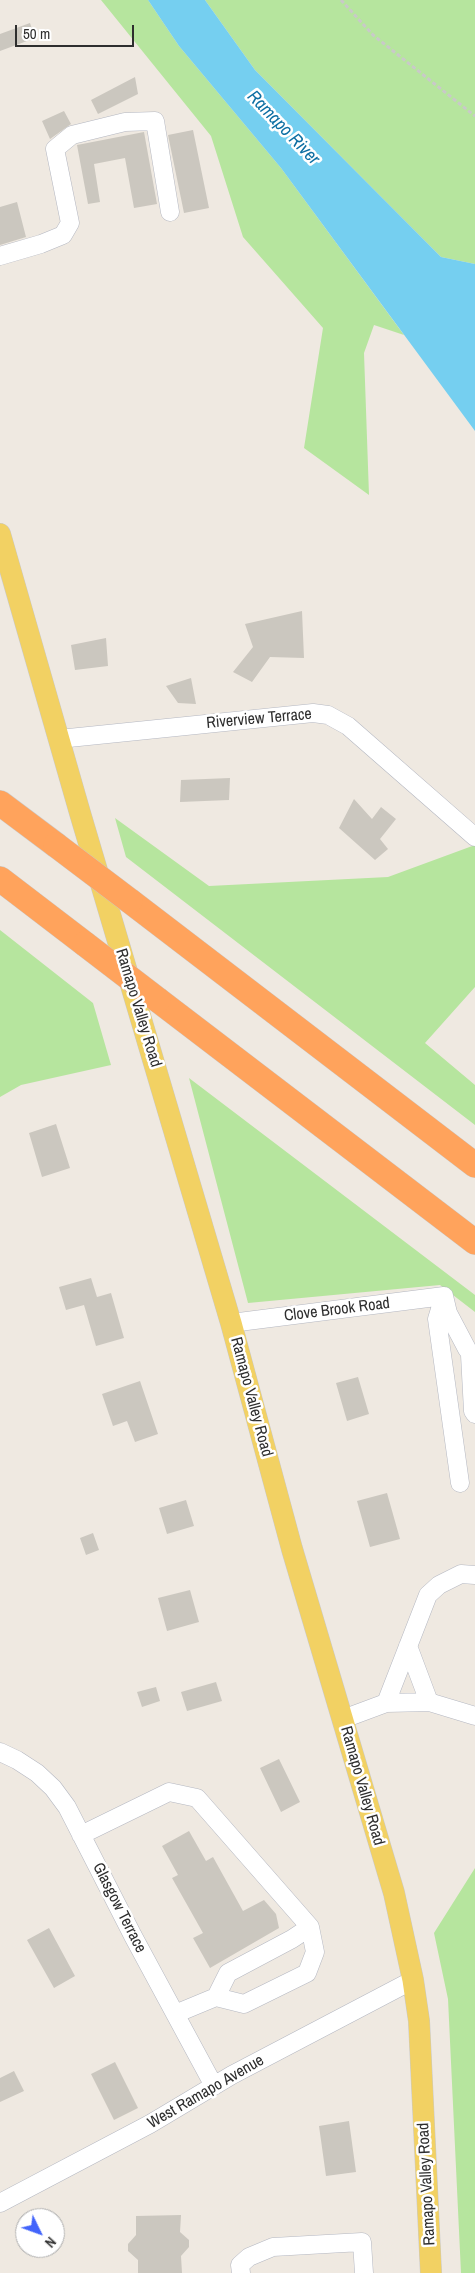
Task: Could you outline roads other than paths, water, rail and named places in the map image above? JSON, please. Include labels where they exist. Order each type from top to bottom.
[{"type":"highway","points":[[0,803],[475,1165]]},
{"type":"highway","points":[[0,879],[475,1242]]},
{"type":"main road","name":"Ramapo Valley Road","points":[[0,534],[231,1323],[292,1549],[394,1893],[413,1980],[419,2021],[431,2273]]},
{"type":"street","points":[[0,256],[41,244],[63,235],[70,223],[55,149],[72,135],[125,122],[155,121],[170,212]]},
{"type":"street","name":"Riverview Terrace","points":[[59,739],[313,713],[328,715],[348,726],[475,837]]},
{"type":"street","points":[[444,1296],[448,1313],[473,1357],[473,1411],[475,1414]]},
{"type":"street","points":[[444,1296],[437,1319],[460,1483]]},
{"type":"street","name":"Clove Brook Road","points":[[231,1323],[444,1296]]},
{"type":"street","points":[[386,1703],[428,1595],[439,1585],[461,1574],[475,1575]]},
{"type":"street","points":[[408,1646],[429,1702]]},
{"type":"street","points":[[342,1719],[386,1703],[429,1702],[475,1716]]},
{"type":"street","name":"Glasgow Terrace","points":[[0,1752],[37,1773],[53,1788],[67,1808],[214,2086]]},
{"type":"street","points":[[81,1835],[168,1792],[197,1798],[310,1927],[315,1952],[307,1974],[244,2004],[216,1997],[175,2014]]},
{"type":"street","points":[[216,1997],[228,1973],[310,1927]]},
{"type":"street","name":"West Ramapo Avenue","points":[[0,2204],[150,2124],[214,2086],[413,1980]]},
{"type":"street","points":[[241,2273],[240,2265],[249,2257],[273,2247],[362,2242],[364,2273]]},
{"type":"water","name":"Ramapo River","points":[[148,0],[205,0],[255,70],[441,257],[475,264],[475,431],[281,168],[179,46]]}]
